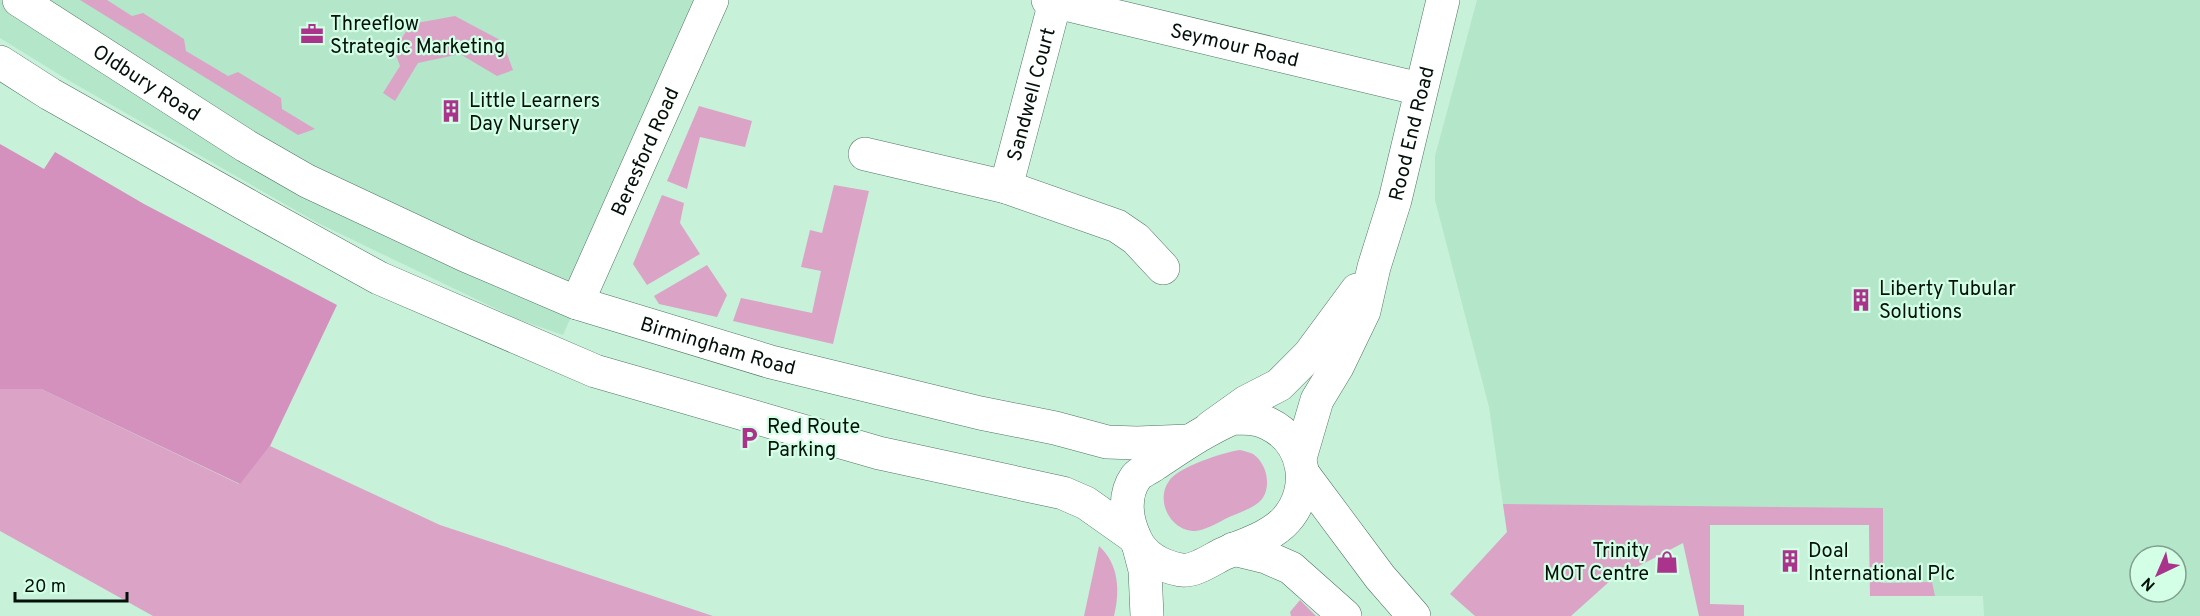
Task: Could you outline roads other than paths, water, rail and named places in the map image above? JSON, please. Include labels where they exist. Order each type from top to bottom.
[{"type":"main road","name":"Oldbury Road","points":[[19,0],[275,163]]},
{"type":"main road","name":"Beresford Road","points":[[577,303],[712,0]]},
{"type":"main road","name":"Rood End Road","points":[[1302,466],[1317,400],[1337,367],[1364,311],[1374,267],[1395,200],[1443,0]]},
{"type":"main road","name":"Seymour Road","points":[[1051,1],[1420,89]]},
{"type":"main road","name":"Sandwell Court","points":[[1006,187],[1051,1]]},
{"type":"main road","points":[[0,62],[50,94],[379,278],[595,371],[879,453],[1063,493],[1094,508],[1137,542],[1147,556],[1165,567],[1187,571],[1264,535],[1285,521],[1298,505],[1302,466]]},
{"type":"main road","name":"Sandwell Court","points":[[865,154],[1006,187],[1117,226],[1136,239],[1163,268]]},
{"type":"main road","name":"Birmingham Road","points":[[275,163],[307,181],[465,255],[577,303],[771,362],[1107,442],[1137,443],[1199,435]]},
{"type":"main road","name":"Rood End Road","points":[[1199,435],[1246,402],[1279,385],[1309,355],[1374,267]]},
{"type":"main road","name":"Birmingham Road","points":[[1148,614],[1145,570],[1137,542],[1127,521],[1127,500],[1137,477],[1199,435],[1233,418],[1254,418],[1269,423],[1286,435],[1302,466],[1380,577],[1414,616]]},
{"type":"main road","points":[[1233,549],[1266,557],[1291,568],[1345,616]]},
{"type":"main road","points":[[1148,614],[1193,568]]},
{"type":"place","name":"Threeflow Strategic Marketing","points":[[312,34]]},
{"type":"place","name":"Little Learners Day Nursery","points":[[451,111]]},
{"type":"place","name":"Liberty Tubular Solutions","points":[[1861,300]]},
{"type":"place","name":"Red Route Parking","points":[[749,438]]},
{"type":"place","name":"Doal International Plc","points":[[1790,561]]},
{"type":"place","name":"Trinity MOT Centre","points":[[1667,562]]}]
